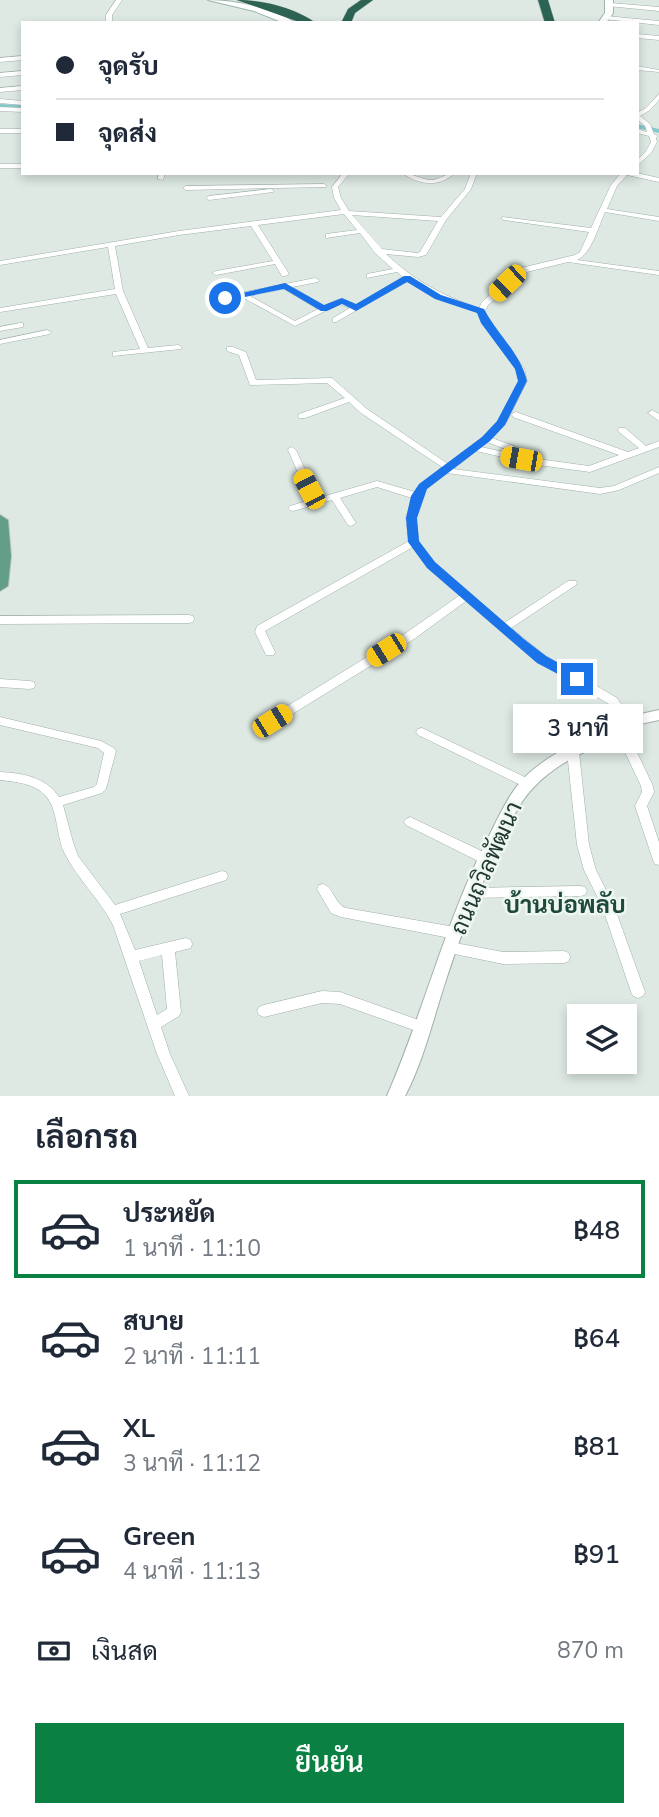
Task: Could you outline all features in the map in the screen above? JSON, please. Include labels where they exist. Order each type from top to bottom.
[{"type":"highway","points":[[242,0],[277,9],[306,21]]},
{"type":"highway","points":[[347,21],[351,11],[368,0]]},
{"type":"highway","points":[[534,0],[539,21]]},
{"type":"highway","points":[[543,0],[549,21]]},
{"type":"main road","points":[[212,0],[256,9],[287,21]]},
{"type":"main road","points":[[604,20],[609,2]]},
{"type":"main road","points":[[0,520],[3,556],[0,586]]},
{"type":"street","points":[[109,21],[109,15],[119,0]]},
{"type":"street","points":[[609,2],[659,9]]},
{"type":"street","points":[[604,20],[622,21]]},
{"type":"street","points":[[639,22],[659,23]]},
{"type":"street","points":[[639,36],[659,38]]},
{"type":"street","points":[[0,61],[21,59]]},
{"type":"street","points":[[639,68],[658,69],[659,81]]},
{"type":"street","points":[[0,75],[21,73]]},
{"type":"street","points":[[0,90],[21,88]]},
{"type":"street","points":[[639,115],[659,96]]},
{"type":"street","points":[[0,102],[21,103]]},
{"type":"street","points":[[0,109],[21,110]]},
{"type":"street","points":[[639,118],[652,131]]},
{"type":"street","points":[[639,162],[649,152],[652,131],[659,125]]},
{"type":"street","points":[[0,131],[21,131]]},
{"type":"street","points":[[0,166],[21,166]]},
{"type":"street","points":[[209,198],[336,185],[345,175]]},
{"type":"street","points":[[410,175],[427,182],[442,181],[450,175]]},
{"type":"street","points":[[378,251],[421,254],[443,219],[468,189],[473,175]]},
{"type":"street","points":[[481,311],[507,283],[524,270],[583,253],[614,185],[625,175]]},
{"type":"street","points":[[636,175],[659,180]]},
{"type":"street","points":[[336,185],[338,200],[347,213],[397,270],[438,297],[481,311],[486,323],[520,368],[523,381],[502,423],[486,439],[444,468],[417,496],[411,518],[414,542],[431,565],[542,659],[613,701],[647,786],[648,792],[641,806],[659,860]]},
{"type":"street","points":[[186,188],[324,186]]},
{"type":"street","points":[[603,210],[659,219]]},
{"type":"street","points":[[0,262],[253,223],[347,213],[443,219]]},
{"type":"street","points":[[504,218],[593,230]]},
{"type":"street","points":[[253,223],[285,274]]},
{"type":"street","points":[[329,236],[361,231]]},
{"type":"street","points":[[111,245],[119,291],[145,350]]},
{"type":"street","points":[[564,260],[659,273]]},
{"type":"street","points":[[216,273],[277,262]]},
{"type":"street","points":[[370,276],[397,270]]},
{"type":"street","points":[[335,320],[407,278]]},
{"type":"street","points":[[225,298],[314,280]]},
{"type":"street","points":[[285,286],[324,309]]},
{"type":"street","points":[[0,310],[119,291]]},
{"type":"street","points":[[243,295],[290,324],[300,323],[342,300],[356,308]]},
{"type":"street","points":[[0,329],[20,325]]},
{"type":"street","points":[[0,342],[47,332]]},
{"type":"street","points":[[116,354],[178,347]]},
{"type":"street","points":[[230,349],[243,354],[253,383],[326,378],[364,411],[444,468],[600,491],[616,488],[659,470]]},
{"type":"street","points":[[302,416],[351,399]]},
{"type":"street","points":[[516,415],[627,456]]},
{"type":"street","points":[[622,430],[645,449]]},
{"type":"street","points":[[486,439],[549,462]]},
{"type":"street","points":[[473,448],[516,458],[590,469],[659,444]]},
{"type":"street","points":[[292,450],[315,502]]},
{"type":"street","points":[[293,508],[377,484],[417,496]]},
{"type":"street","points":[[334,496],[351,523]]},
{"type":"street","points":[[270,652],[261,629],[414,542]]},
{"type":"street","points":[[504,628],[572,583]]},
{"type":"street","points":[[272,721],[410,636],[466,596]]},
{"type":"street","points":[[0,620],[189,619]]},
{"type":"street","points":[[0,683],[30,685]]},
{"type":"street","name":"ถนนถวิลพัฒนา","points":[[396,1096],[408,1075],[422,1027],[471,893],[508,813],[527,783],[545,766],[623,726],[659,715]]},
{"type":"street","points":[[0,721],[102,745],[110,751],[102,786],[98,790],[55,803]]},
{"type":"street","points":[[422,732],[527,783]]},
{"type":"street","points":[[573,752],[583,845],[590,870],[608,906],[638,992]]},
{"type":"street","points":[[0,775],[33,782],[49,793],[55,803],[69,849],[112,911],[170,1072],[182,1096]]},
{"type":"street","points":[[410,822],[486,859]]},
{"type":"street","points":[[112,911],[222,876]]},
{"type":"street","points":[[323,889],[335,909],[345,913],[453,940],[503,958],[564,957]]},
{"type":"street","points":[[471,893],[581,891]]},
{"type":"street","points":[[130,957],[186,944]]},
{"type":"street","points":[[153,1025],[174,1012],[169,948]]},
{"type":"street","points":[[264,1011],[322,997],[340,998],[422,1027]]},
{"type":"waterway","points":[[0,106],[21,107]]},
{"type":"waterway","points":[[639,126],[659,131]]},
{"type":"district","name":"บ้านบ่อพลับ","points":[[565,905]]},
{"type":"route","points":[[225,298],[285,286],[324,309],[342,300],[356,308],[407,278],[438,297],[481,311],[486,323],[520,368],[523,381],[502,423],[486,439],[423,487],[417,496],[411,518],[414,542],[431,565],[520,642],[542,659],[577,679]]}]
